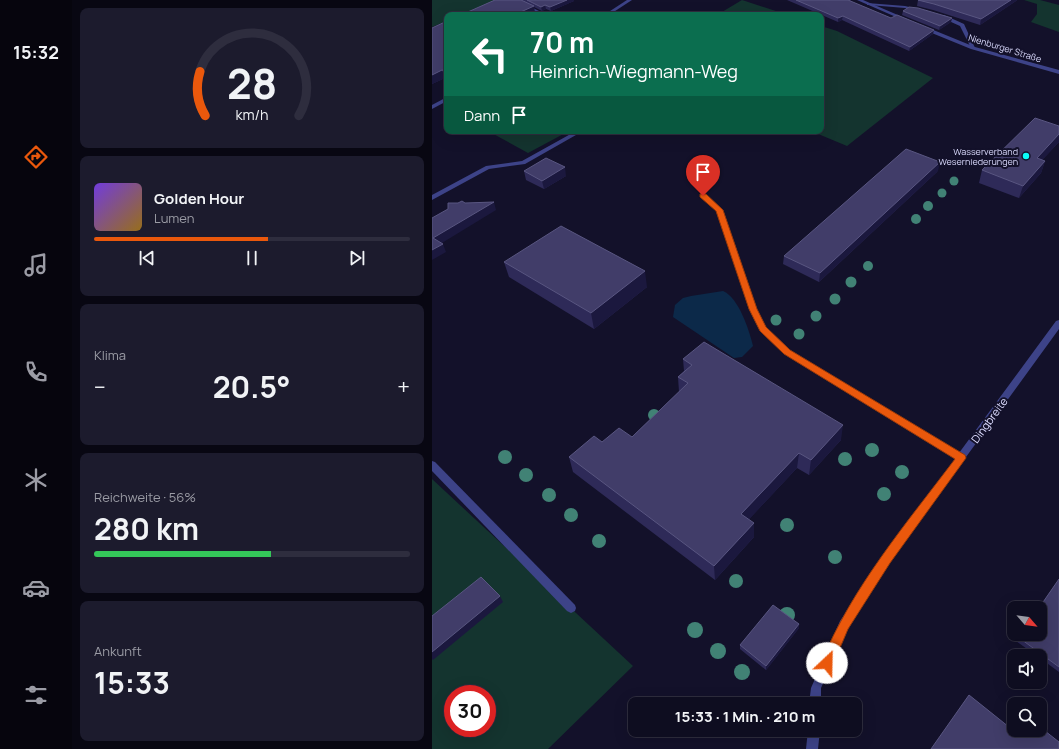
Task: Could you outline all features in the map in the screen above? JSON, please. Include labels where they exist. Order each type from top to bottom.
[{"type":"street","points":[[513,0],[539,12]]},
{"type":"street","points":[[611,12],[630,0]]},
{"type":"street","points":[[859,0],[909,21]]},
{"type":"street","points":[[869,4],[905,6],[926,12]]},
{"type":"street","points":[[939,15],[962,25],[973,48]]},
{"type":"street","name":"Nienburger Straße","points":[[916,24],[973,48],[1059,72]]},
{"type":"street","points":[[432,107],[444,101]]},
{"type":"street","points":[[432,198],[488,167],[523,163],[575,134]]},
{"type":"street","points":[[703,196],[720,210],[753,309],[763,329],[787,352],[961,458]]},
{"type":"street","name":"Dingbreite","points":[[815,697],[816,688],[844,625],[886,560],[1059,323]]},
{"type":"street","points":[[432,465],[571,608]]},
{"type":"street","points":[[812,749],[813,737]]},
{"type":"green space","points":[[432,0],[497,0],[467,12],[444,12],[444,22],[432,27]]},
{"type":"green space","points":[[742,0],[779,12],[722,12]]},
{"type":"green space","points":[[1024,0],[1040,0],[1059,5],[1059,32],[1031,22],[1037,14],[1037,4]]},
{"type":"green space","points":[[824,27],[837,31],[933,78],[847,146],[818,134],[824,134]]},
{"type":"green space","points":[[493,134],[563,134],[528,153]]},
{"type":"green space","points":[[432,479],[633,666],[548,749],[432,749]]},
{"type":"water","points":[[723,291],[734,300],[746,323],[751,339],[753,346],[742,357],[734,358],[673,317],[675,305],[683,298]]},
{"type":"building","points":[[495,0],[521,0],[534,6],[521,12],[468,12]]},
{"type":"building","points":[[527,0],[567,0],[550,7],[545,5],[541,7]]},
{"type":"building","points":[[796,0],[848,0],[891,18],[897,15],[934,30],[910,47],[843,16],[838,18]]},
{"type":"building","points":[[918,0],[1011,0],[981,19]]},
{"type":"building","points":[[909,7],[918,8],[952,18],[940,26],[903,11]]},
{"type":"building","points":[[444,22],[444,71],[442,70],[432,75],[432,28]]},
{"type":"building","name":"Wasserverband Weserniederungen","points":[[1035,118],[1059,126],[1059,134],[1037,158],[1045,161],[1023,186],[982,170]]},
{"type":"building","points":[[906,149],[940,162],[820,273],[784,256]]},
{"type":"building","points":[[546,158],[565,167],[542,181],[524,171]]},
{"type":"building","points":[[462,201],[465,203],[494,202],[433,238],[443,244],[432,250],[432,218],[448,209],[448,203],[458,203]]},
{"type":"building","points":[[561,226],[645,271],[591,313],[504,262]]},
{"type":"building","points":[[704,342],[843,425],[811,460],[799,453],[741,514],[754,523],[714,566],[569,457],[594,436],[602,442],[619,428],[632,437],[688,383],[678,377],[692,365],[683,359]]},
{"type":"building","points":[[481,577],[500,596],[432,652],[432,616]]},
{"type":"building","points":[[1059,579],[1059,667],[1047,658],[1047,649],[1034,649],[1023,641],[1047,641],[1047,601],[1044,601]]},
{"type":"building","points":[[773,605],[799,624],[766,666],[740,645]]},
{"type":"building","points":[[969,695],[1007,725],[1007,737],[1047,737],[1047,733],[1059,742],[1059,749],[931,749]]},
{"type":"place","name":"Wasserverband Weserniederungen","points":[[1026,156]]},
{"type":"route","points":[[703,196],[720,210],[753,309],[763,329],[787,352],[961,458],[886,560],[844,625],[827,663]]}]
